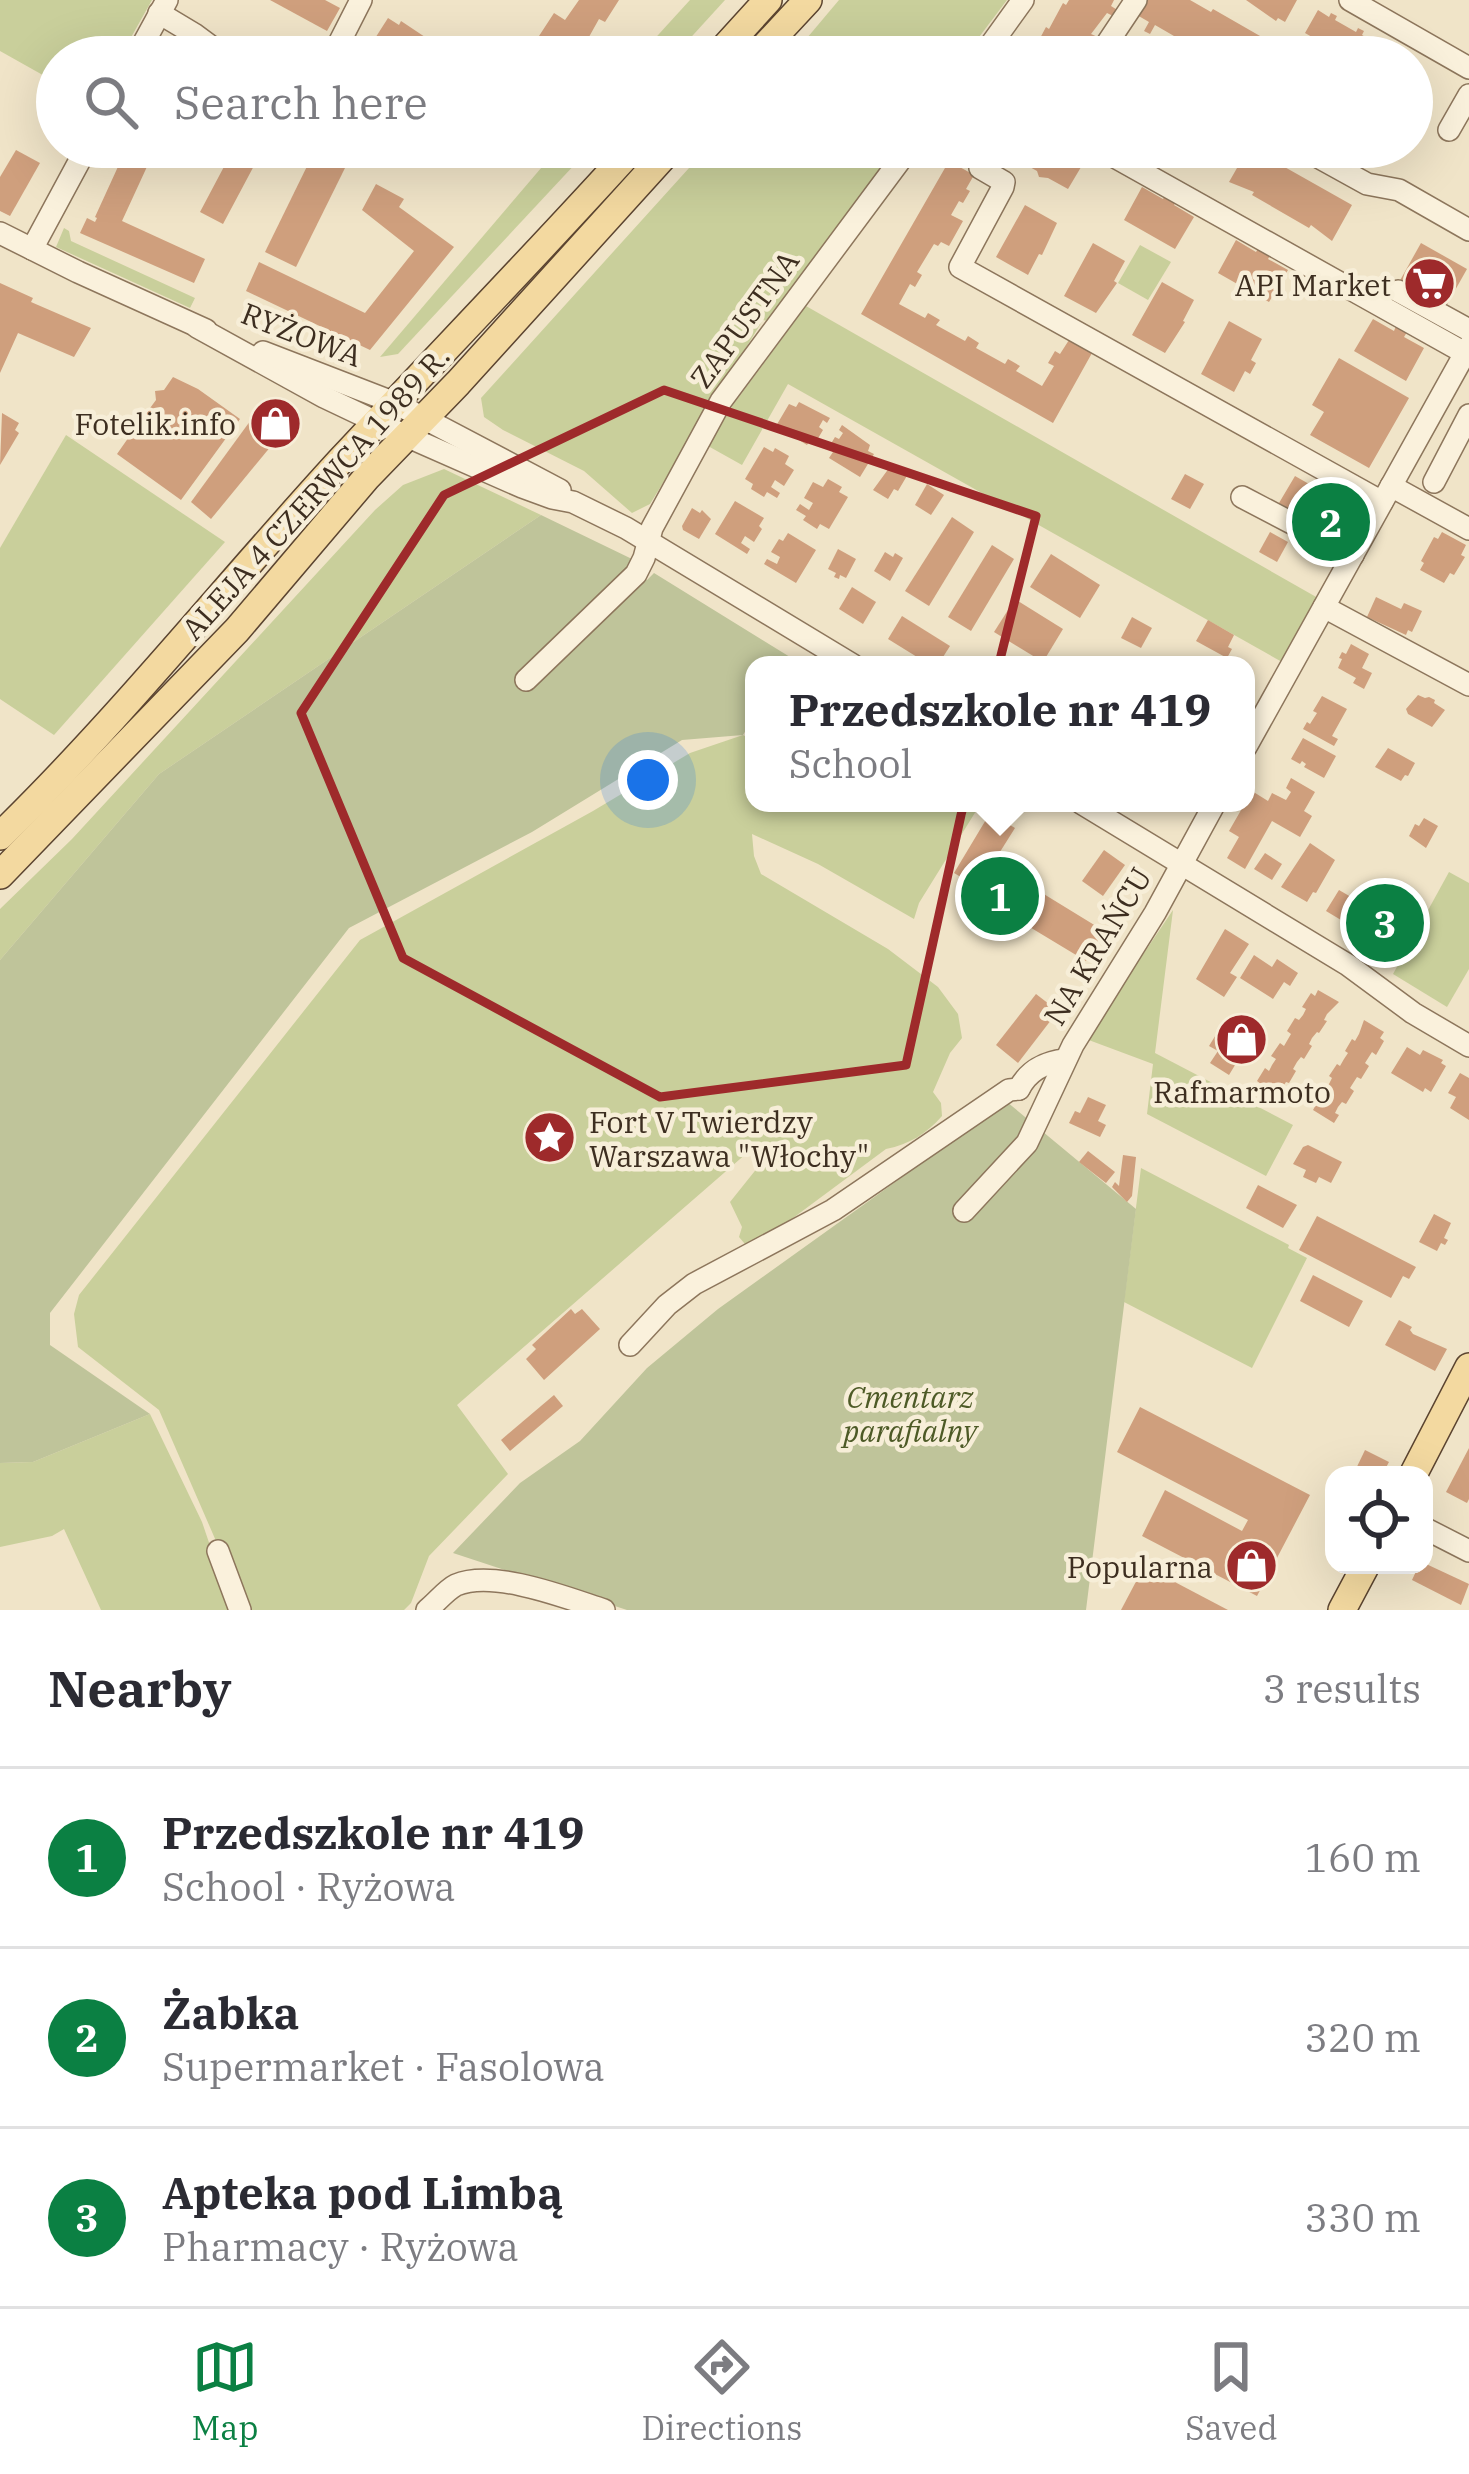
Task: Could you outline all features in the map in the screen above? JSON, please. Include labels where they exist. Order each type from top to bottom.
[{"type":"main road","points":[[735,36],[768,0]]},
{"type":"main road","points":[[775,36],[808,0]]},
{"type":"main road","name":"ALEJA 4 CZERWCA 1989 R.","points":[[0,836],[615,168]]},
{"type":"main road","name":"ALEJA 4 CZERWCA 1989 R.","points":[[0,874],[237,630],[367,477],[653,168]]},
{"type":"main road","points":[[1418,1466],[1469,1367]]},
{"type":"main road","points":[[1342,1610],[1361,1574]]},
{"type":"street","points":[[342,36],[361,0]]},
{"type":"street","points":[[997,36],[1023,0]]},
{"type":"street","points":[[1112,36],[1136,0]]},
{"type":"street","points":[[1350,0],[1419,36]]},
{"type":"street","points":[[147,36],[163,7],[197,36]]},
{"type":"street","points":[[1433,43],[1467,61]]},
{"type":"street","points":[[1449,130],[1469,95]]},
{"type":"street","points":[[32,250],[76,168]]},
{"type":"street","name":"ZAPUSTNA","points":[[526,680],[636,574],[647,540],[721,400],[894,168]]},
{"type":"street","points":[[980,168],[1004,182],[1003,188],[960,267],[1387,494],[1469,529]]},
{"type":"street","points":[[1135,168],[1467,349],[1255,731]]},
{"type":"street","points":[[1338,168],[1367,184],[1399,190],[1469,230]]},
{"type":"street","name":"RYŻOWA","points":[[0,233],[415,427],[557,488],[573,502],[647,540],[838,656]]},
{"type":"street","points":[[1398,290],[1469,330]]},
{"type":"street","points":[[1434,482],[1467,424],[1442,394]]},
{"type":"street","points":[[1242,496],[1353,555]]},
{"type":"street","points":[[1324,607],[1469,685]]},
{"type":"street","points":[[1096,812],[1348,965],[1413,1013],[1469,1046]]},
{"type":"street","name":"NA KRAŃCU","points":[[964,1211],[1028,1143],[1065,1060],[1210,812]]},
{"type":"street","name":"NA KRAŃCU","points":[[630,1345],[694,1284],[833,1210],[1009,1090],[1019,1090],[1038,1068],[1065,1060]]},
{"type":"street","points":[[1019,1090],[1030,1105],[1046,1103]]},
{"type":"street","points":[[1433,1533],[1469,1551]]},
{"type":"street","points":[[218,1551],[240,1610]]},
{"type":"street","points":[[427,1610],[455,1586],[496,1582],[523,1584],[604,1610]]},
{"type":"highlighted area","points":[[664,390],[1036,516],[961,815],[906,1065],[660,1097],[403,958],[301,713],[444,495]]},
{"type":"green space","points":[[0,0],[152,0],[132,36],[36,36],[36,71],[0,51]]},
{"type":"green space","points":[[690,0],[725,0],[692,36],[657,36]]},
{"type":"green space","points":[[839,0],[1007,0],[980,36],[809,36]]},
{"type":"green space","points":[[541,168],[571,168],[398,354],[380,357]]},
{"type":"green space","points":[[689,168],[881,168],[767,321],[763,320],[650,504],[632,513],[584,471],[484,417],[481,398]]},
{"type":"green space","points":[[64,228],[71,241],[195,298],[190,308],[56,247]]},
{"type":"green space","points":[[1140,245],[1171,262],[1148,300],[1118,283]]},
{"type":"green space","points":[[806,306],[1318,598],[1282,662],[788,384],[742,465],[708,446]]},
{"type":"green space","points":[[66,435],[225,542],[54,735],[0,699],[0,548]]},
{"type":"green space","points":[[444,469],[541,515],[159,774],[0,960],[0,909],[72,839],[375,510],[403,485]]},
{"type":"green space","points":[[541,515],[632,559],[627,568],[647,580],[654,573],[788,656],[745,656],[743,735],[682,740],[532,832],[349,928],[50,1313],[50,1345],[150,1414],[33,1462],[0,1463],[0,960],[159,774]]},
{"type":"green space","points":[[745,736],[745,812],[975,812],[919,903],[914,919],[818,864],[752,834],[761,874],[888,949],[938,987],[958,1014],[962,1038],[933,1092],[941,1103],[942,1116],[917,1137],[886,1149],[750,1250],[739,1237],[742,1227],[730,1202],[758,1167],[755,1146],[457,1405],[508,1474],[429,1556],[404,1610],[246,1610],[159,1410],[78,1347],[74,1314],[79,1295],[360,940],[690,753]]},
{"type":"green space","points":[[1449,872],[1469,883],[1469,969],[1447,1007],[1393,974]]},
{"type":"green space","points":[[1173,910],[1155,1053],[1293,1125],[1266,1176],[1147,1114],[1153,1064],[1086,1039]]},
{"type":"green space","name":"Cmentarz parafialny","points":[[1007,1102],[1136,1209],[1086,1610],[627,1610],[453,1553],[520,1483],[580,1441],[647,1368],[718,1309]]},
{"type":"green space","points":[[1141,1168],[1307,1258],[1252,1368],[1124,1302]]},
{"type":"green space","points":[[150,1414],[202,1522],[232,1610],[101,1610],[64,1529],[0,1547],[0,1463],[33,1462]]},
{"type":"building","points":[[270,0],[325,0],[340,8],[327,31]]},
{"type":"building","points":[[579,0],[619,0],[590,36],[539,36],[554,13],[565,20]]},
{"type":"building","points":[[1069,0],[1114,0],[1111,6],[1119,11],[1115,17],[1107,13],[1091,34],[1096,36],[1041,36]]},
{"type":"building","points":[[1146,0],[1190,0],[1260,36],[1174,36],[1155,25],[1150,34],[1144,31],[1149,22],[1137,15]]},
{"type":"building","points":[[1246,0],[1297,0],[1285,22]]},
{"type":"building","points":[[1318,10],[1337,16],[1335,20],[1356,32],[1358,28],[1364,31],[1364,36],[1305,33]]},
{"type":"building","points":[[388,18],[424,36],[376,36]]},
{"type":"building","points":[[16,150],[36,161],[37,168],[10,216],[0,211],[0,177]]},
{"type":"building","points":[[117,168],[146,168],[122,221],[205,259],[194,283],[80,233],[87,218],[95,222]]},
{"type":"building","points":[[223,168],[253,168],[223,224],[200,212]]},
{"type":"building","points":[[306,168],[345,168],[296,267],[265,252]]},
{"type":"building","points":[[945,168],[962,168],[974,175],[966,189],[970,191],[951,215],[963,221],[949,246],[934,244],[917,272],[922,275],[915,287],[910,284],[899,304],[925,318],[928,313],[940,320],[936,325],[965,341],[968,336],[979,343],[976,348],[1005,364],[1008,359],[1020,366],[1016,371],[1042,386],[1054,366],[1048,363],[1055,351],[1060,354],[1069,340],[1092,353],[1053,423],[861,314]]},
{"type":"building","points":[[1032,168],[1080,168],[1068,189],[1039,177]]},
{"type":"building","points":[[1237,168],[1286,168],[1352,205],[1332,241],[1252,195],[1254,192],[1229,182]]},
{"type":"building","points":[[376,184],[404,199],[399,207],[454,247],[370,350],[246,291],[259,262],[365,313],[414,251],[362,210]]},
{"type":"building","points":[[1142,187],[1177,201],[1174,205],[1194,217],[1175,249],[1124,220]]},
{"type":"building","points":[[1025,205],[1057,223],[1028,275],[996,257]]},
{"type":"building","points":[[1236,240],[1256,252],[1259,247],[1271,254],[1268,259],[1288,270],[1269,302],[1218,273]]},
{"type":"building","points":[[1093,243],[1125,261],[1117,283],[1096,313],[1064,296]]},
{"type":"building","points":[[1421,243],[1467,269],[1444,310],[1398,284]]},
{"type":"building","points":[[1162,282],[1194,300],[1165,353],[1132,335]]},
{"type":"building","points":[[0,283],[91,328],[74,357],[18,333],[0,373]]},
{"type":"building","points":[[1373,319],[1394,331],[1396,326],[1407,332],[1404,337],[1424,348],[1406,381],[1354,351]]},
{"type":"building","points":[[1229,321],[1262,339],[1251,360],[1256,363],[1250,374],[1245,371],[1234,392],[1201,374]]},
{"type":"building","points":[[1339,358],[1409,398],[1369,468],[1310,435],[1324,412],[1312,405]]},
{"type":"building","points":[[173,377],[240,419],[181,500],[117,454],[131,434],[130,425],[139,423],[156,400],[155,391],[164,390]]},
{"type":"building","points":[[264,402],[295,417],[211,519],[191,502]]},
{"type":"building","points":[[799,402],[830,418],[827,423],[823,420],[817,440],[811,438],[807,445],[776,426],[789,404],[796,407]]},
{"type":"building","points":[[2,413],[19,423],[15,430],[19,433],[0,465]]},
{"type":"building","points":[[842,425],[870,445],[868,451],[874,454],[860,477],[829,458],[833,452],[829,447],[843,433]]},
{"type":"building","points":[[764,447],[789,456],[785,464],[794,470],[784,486],[775,480],[771,487],[780,493],[777,498],[767,492],[764,497],[745,479]]},
{"type":"building","points":[[892,464],[908,474],[888,499],[873,490]]},
{"type":"building","points":[[1185,474],[1204,484],[1190,509],[1171,499]]},
{"type":"building","points":[[1295,476],[1344,504],[1332,533],[1279,503]]},
{"type":"building","points":[[828,479],[848,497],[829,529],[820,524],[817,529],[796,510],[800,504],[809,510],[813,503],[804,498],[813,482],[823,487]]},
{"type":"building","points":[[927,484],[944,495],[931,515],[915,505]]},
{"type":"building","points":[[735,501],[764,518],[754,542],[745,536],[741,543],[750,549],[747,554],[715,534]]},
{"type":"building","points":[[692,508],[711,519],[699,539],[682,526]]},
{"type":"building","points":[[952,517],[974,532],[929,606],[905,591]]},
{"type":"building","points":[[1270,532],[1288,542],[1277,562],[1259,552]]},
{"type":"building","points":[[1442,532],[1466,545],[1461,555],[1465,557],[1444,583],[1420,570],[1434,537],[1438,539]]},
{"type":"building","points":[[788,533],[816,550],[796,583],[764,564],[767,559],[777,564],[780,557],[771,552]]},
{"type":"building","points":[[992,545],[1014,559],[971,631],[948,617]]},
{"type":"building","points":[[838,549],[856,559],[846,578],[834,577],[836,573],[828,569]]},
{"type":"building","points":[[885,552],[903,558],[890,581],[874,571]]},
{"type":"building","points":[[1051,554],[1100,585],[1080,618],[1030,587]]},
{"type":"building","points":[[852,587],[876,602],[863,624],[839,609]]},
{"type":"building","points":[[1376,597],[1401,609],[1404,603],[1422,611],[1412,632],[1406,635],[1367,617]]},
{"type":"building","points":[[1015,599],[1063,629],[1047,656],[1033,656],[994,632]]},
{"type":"building","points":[[902,616],[950,646],[944,656],[915,656],[888,639]]},
{"type":"building","points":[[1132,617],[1152,628],[1141,648],[1121,638]]},
{"type":"building","points":[[1208,620],[1234,635],[1228,656],[1196,641]]},
{"type":"building","points":[[1351,644],[1369,654],[1362,668],[1372,673],[1364,689],[1338,668],[1342,652],[1346,654]]},
{"type":"building","points":[[1418,695],[1435,700],[1445,710],[1432,727],[1408,714],[1406,709]]},
{"type":"building","points":[[1322,696],[1347,709],[1332,736],[1338,739],[1334,746],[1303,729],[1317,713],[1313,711]]},
{"type":"building","points":[[1303,738],[1336,756],[1324,778],[1302,761],[1291,759]]},
{"type":"building","points":[[1388,748],[1415,763],[1401,781],[1375,767]]},
{"type":"building","points":[[1291,778],[1315,792],[1304,811],[1312,816],[1300,837],[1272,821],[1245,869],[1227,858],[1239,837],[1229,831],[1240,812],[1255,812],[1255,793],[1268,801],[1272,793],[1286,800],[1291,792],[1286,788]]},
{"type":"building","points":[[990,813],[1015,828],[993,863],[1109,934],[1105,941],[1100,938],[1086,961],[975,894],[970,900],[963,896],[971,883],[954,873]]},
{"type":"building","points":[[1424,818],[1438,826],[1426,848],[1409,836]]},
{"type":"building","points":[[1310,843],[1335,860],[1307,902],[1281,887]]},
{"type":"building","points":[[1104,850],[1125,865],[1103,896],[1082,881]]},
{"type":"building","points":[[1265,853],[1282,864],[1272,880],[1254,869]]},
{"type":"building","points":[[1339,890],[1363,904],[1351,926],[1326,911]]},
{"type":"building","points":[[1379,910],[1384,914],[1386,910],[1400,923],[1385,947],[1364,934]]},
{"type":"building","points":[[1225,929],[1249,944],[1230,973],[1237,977],[1224,997],[1196,979]]},
{"type":"building","points":[[1254,955],[1272,967],[1277,959],[1298,973],[1290,986],[1284,982],[1273,999],[1240,978]]},
{"type":"building","points":[[1318,990],[1339,1002],[1312,1038],[1304,1059],[1297,1062],[1277,1102],[1257,1090],[1261,1084],[1257,1081],[1265,1068],[1269,1071],[1276,1059],[1271,1056],[1280,1043],[1284,1046],[1291,1034],[1287,1031],[1303,1015],[1306,1009],[1302,1007],[1311,993],[1315,996]]},
{"type":"building","points":[[1036,994],[1058,1011],[1018,1063],[996,1045]]},
{"type":"building","points":[[1225,1020],[1252,1037],[1229,1075],[1210,1063],[1218,1051],[1209,1046]]},
{"type":"building","points":[[1364,1020],[1384,1032],[1380,1038],[1384,1041],[1365,1063],[1369,1066],[1350,1088],[1354,1091],[1346,1104],[1338,1107],[1334,1123],[1313,1110],[1314,1101],[1329,1084],[1329,1076],[1340,1066]]},
{"type":"building","points":[[1407,1047],[1443,1060],[1446,1066],[1431,1092],[1391,1073]]},
{"type":"building","points":[[1460,1073],[1469,1078],[1469,1120],[1450,1108],[1456,1097],[1448,1093]]},
{"type":"building","points":[[1088,1097],[1106,1105],[1098,1121],[1106,1125],[1100,1137],[1069,1123]]},
{"type":"building","points":[[1308,1145],[1342,1162],[1331,1183],[1303,1177],[1306,1170],[1293,1164]]},
{"type":"building","points":[[1088,1151],[1115,1172],[1106,1183],[1079,1162]]},
{"type":"building","points":[[1123,1155],[1136,1157],[1132,1196],[1127,1202],[1112,1187],[1115,1182],[1119,1186]]},
{"type":"building","points":[[1258,1185],[1297,1205],[1283,1228],[1246,1208]]},
{"type":"building","points":[[1434,1214],[1451,1223],[1444,1238],[1448,1240],[1437,1251],[1419,1242]]},
{"type":"building","points":[[1317,1216],[1416,1267],[1409,1279],[1403,1276],[1391,1298],[1299,1250]]},
{"type":"building","points":[[1313,1275],[1363,1301],[1349,1327],[1300,1301]]},
{"type":"building","points":[[571,1309],[575,1314],[582,1309],[600,1329],[544,1380],[526,1359],[536,1349],[532,1345]]},
{"type":"building","points":[[1399,1320],[1412,1327],[1413,1334],[1447,1349],[1435,1371],[1385,1345]]},
{"type":"building","points":[[554,1395],[563,1406],[510,1451],[501,1440]]},
{"type":"building","points":[[1140,1407],[1310,1495],[1257,1596],[1142,1536],[1165,1490],[1242,1531],[1248,1520],[1117,1452]]},
{"type":"building","points":[[1469,1448],[1469,1499],[1467,1503],[1446,1492]]},
{"type":"building","points":[[1365,1450],[1389,1462],[1387,1466],[1357,1466]]},
{"type":"building","points":[[1433,1567],[1469,1584],[1461,1605],[1412,1580],[1415,1574],[1433,1574]]},
{"type":"building","points":[[1152,1570],[1228,1610],[1121,1610],[1140,1574]]},
{"type":"place","name":"API Market","points":[[1430,284]]},
{"type":"place","name":"Fotelik.info","points":[[275,423]]},
{"type":"place","name":"Żabka","points":[[1331,522]]},
{"type":"place","name":"Przedszkole nr 419","points":[[1000,896]]},
{"type":"place","name":"Apteka pod Limbą","points":[[1385,923]]},
{"type":"place","name":"Rafmarmoto","points":[[1242,1039]]},
{"type":"place","name":"Fort V Twierdzy Warszawa \"Włochy\"","points":[[550,1138]]},
{"type":"place","name":"Popularna","points":[[1252,1566]]}]
